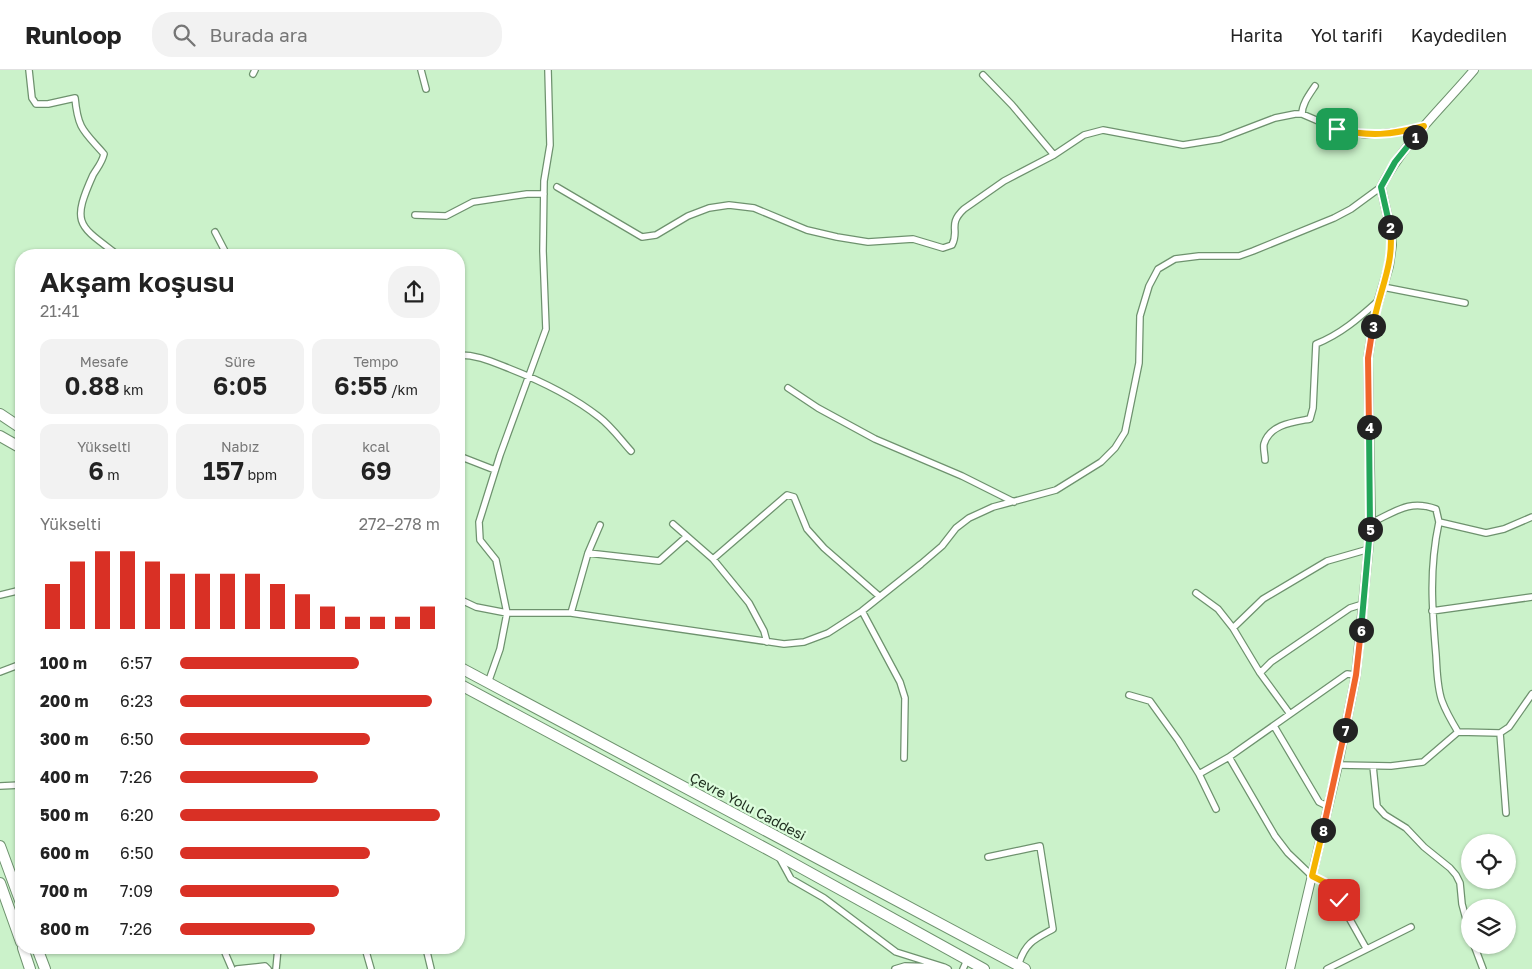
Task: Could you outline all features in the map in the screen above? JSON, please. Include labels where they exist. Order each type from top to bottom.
[{"type":"highway","points":[[0,416],[15,425]]},
{"type":"highway","points":[[0,438],[15,445]]},
{"type":"highway","name":"Çevre Yolu Caddesi","points":[[465,670],[1006,959],[1035,969]]},
{"type":"highway","points":[[465,687],[778,855],[965,964],[982,969]]},
{"type":"highway","points":[[0,846],[15,886]]},
{"type":"highway","points":[[0,883],[3,897],[15,927]]},
{"type":"highway","points":[[25,954],[30,969]]},
{"type":"highway","points":[[40,954],[45,969]]},
{"type":"street","points":[[29,70],[32,98],[36,104],[48,104],[75,98],[76,117],[83,132],[104,154],[81,204],[81,222],[89,234],[110,249]]},
{"type":"street","points":[[420,70],[426,88]]},
{"type":"street","points":[[488,683],[500,648],[507,612],[496,560],[480,540],[478,522],[546,329],[543,251],[544,181],[550,146],[548,70]]},
{"type":"street","points":[[465,602],[507,612],[571,613],[784,644],[804,642],[828,633],[862,610],[921,564],[942,546],[956,528],[969,518],[993,507],[1056,490],[1101,462],[1115,448],[1125,432],[1139,364],[1140,316],[1149,286],[1158,269],[1176,259],[1198,256],[1239,256],[1334,218],[1350,209],[1381,187],[1395,162],[1474,70]]},
{"type":"street","points":[[983,75],[1012,105],[1054,155]]},
{"type":"street","points":[[1302,114],[1306,100],[1315,86]]},
{"type":"street","points":[[557,187],[642,237],[656,235],[688,216],[709,208],[729,205],[754,208],[807,230],[837,237],[868,242],[913,239],[944,248],[952,245],[955,240],[954,223],[958,214],[964,209],[1004,181],[1054,155],[1084,135],[1103,130],[1182,144],[1220,139],[1290,114],[1302,114],[1337,129],[1366,135],[1402,131],[1424,126]]},
{"type":"street","points":[[1290,969],[1329,807],[1356,675],[1371,523],[1368,358],[1378,301],[1389,266],[1392,245],[1381,187]]},
{"type":"street","points":[[415,215],[446,216],[473,202],[512,196],[544,194]]},
{"type":"street","points":[[215,232],[224,249]]},
{"type":"street","points":[[1383,287],[1464,303]]},
{"type":"street","points":[[1265,460],[1264,444],[1271,432],[1283,424],[1310,419],[1313,408],[1316,344],[1332,337],[1354,323],[1378,301]]},
{"type":"street","points":[[465,355],[484,358],[529,375],[572,398],[601,418],[631,451]]},
{"type":"street","points":[[788,388],[818,408],[875,439],[962,476],[1014,502]]},
{"type":"street","points":[[465,458],[496,470]]},
{"type":"street","points":[[713,559],[787,495],[794,497],[807,529],[824,548],[879,596]]},
{"type":"street","points":[[1371,523],[1410,504],[1424,504],[1436,509],[1439,522],[1434,544],[1431,575],[1439,692],[1442,702],[1458,732]]},
{"type":"street","points":[[1439,522],[1486,533],[1504,529],[1532,517]]},
{"type":"street","points":[[673,524],[713,559],[749,603],[764,631],[767,642]]},
{"type":"street","points":[[571,613],[588,552],[600,525]]},
{"type":"street","points":[[588,552],[659,561],[686,537]]},
{"type":"street","points":[[1233,628],[1263,599],[1327,561],[1368,549]]},
{"type":"street","points":[[0,593],[15,591]]},
{"type":"street","points":[[1196,593],[1218,609],[1233,628],[1260,673],[1290,714]]},
{"type":"street","points":[[1432,611],[1532,597]]},
{"type":"street","points":[[1260,673],[1271,662],[1350,608],[1363,604]]},
{"type":"street","points":[[862,610],[900,682],[905,698],[904,758]]},
{"type":"street","points":[[0,672],[15,666]]},
{"type":"street","points":[[1199,774],[1229,757],[1346,674],[1356,675]]},
{"type":"street","points":[[1338,766],[1391,766],[1423,762],[1458,732],[1500,733],[1510,727],[1532,694]]},
{"type":"street","points":[[1129,696],[1150,701],[1178,740],[1199,774],[1216,809]]},
{"type":"street","points":[[1274,726],[1319,802],[1329,807]]},
{"type":"street","points":[[1500,733],[1506,813]]},
{"type":"street","points":[[1229,757],[1275,836],[1288,854],[1312,876],[1324,882],[1339,900],[1366,948]]},
{"type":"street","points":[[1373,766],[1377,806],[1385,815],[1406,828],[1424,847],[1450,868],[1460,883],[1462,899]]},
{"type":"street","points":[[0,786],[15,785]]},
{"type":"street","points":[[988,857],[1040,846],[1053,929],[1031,942],[1023,951],[1022,966]]},
{"type":"street","points":[[778,855],[791,879],[824,898],[896,952],[946,968]]},
{"type":"street","points":[[1327,969],[1411,927]]},
{"type":"street","points":[[226,954],[232,969]]},
{"type":"street","points":[[276,969],[277,954]]},
{"type":"street","points":[[367,954],[371,969]]},
{"type":"street","points":[[427,954],[431,969]]},
{"type":"street","points":[[1478,954],[1484,969]]},
{"type":"street","points":[[237,969],[265,966],[268,969]]},
{"type":"street","points":[[895,969],[905,966],[946,968]]},
{"type":"route","points":[[1337,129],[1366,135],[1378,135],[1424,126],[1395,162],[1381,187],[1392,245],[1389,266],[1375,313],[1368,358],[1371,523],[1356,675],[1338,766],[1312,876],[1324,882],[1339,900]]}]
